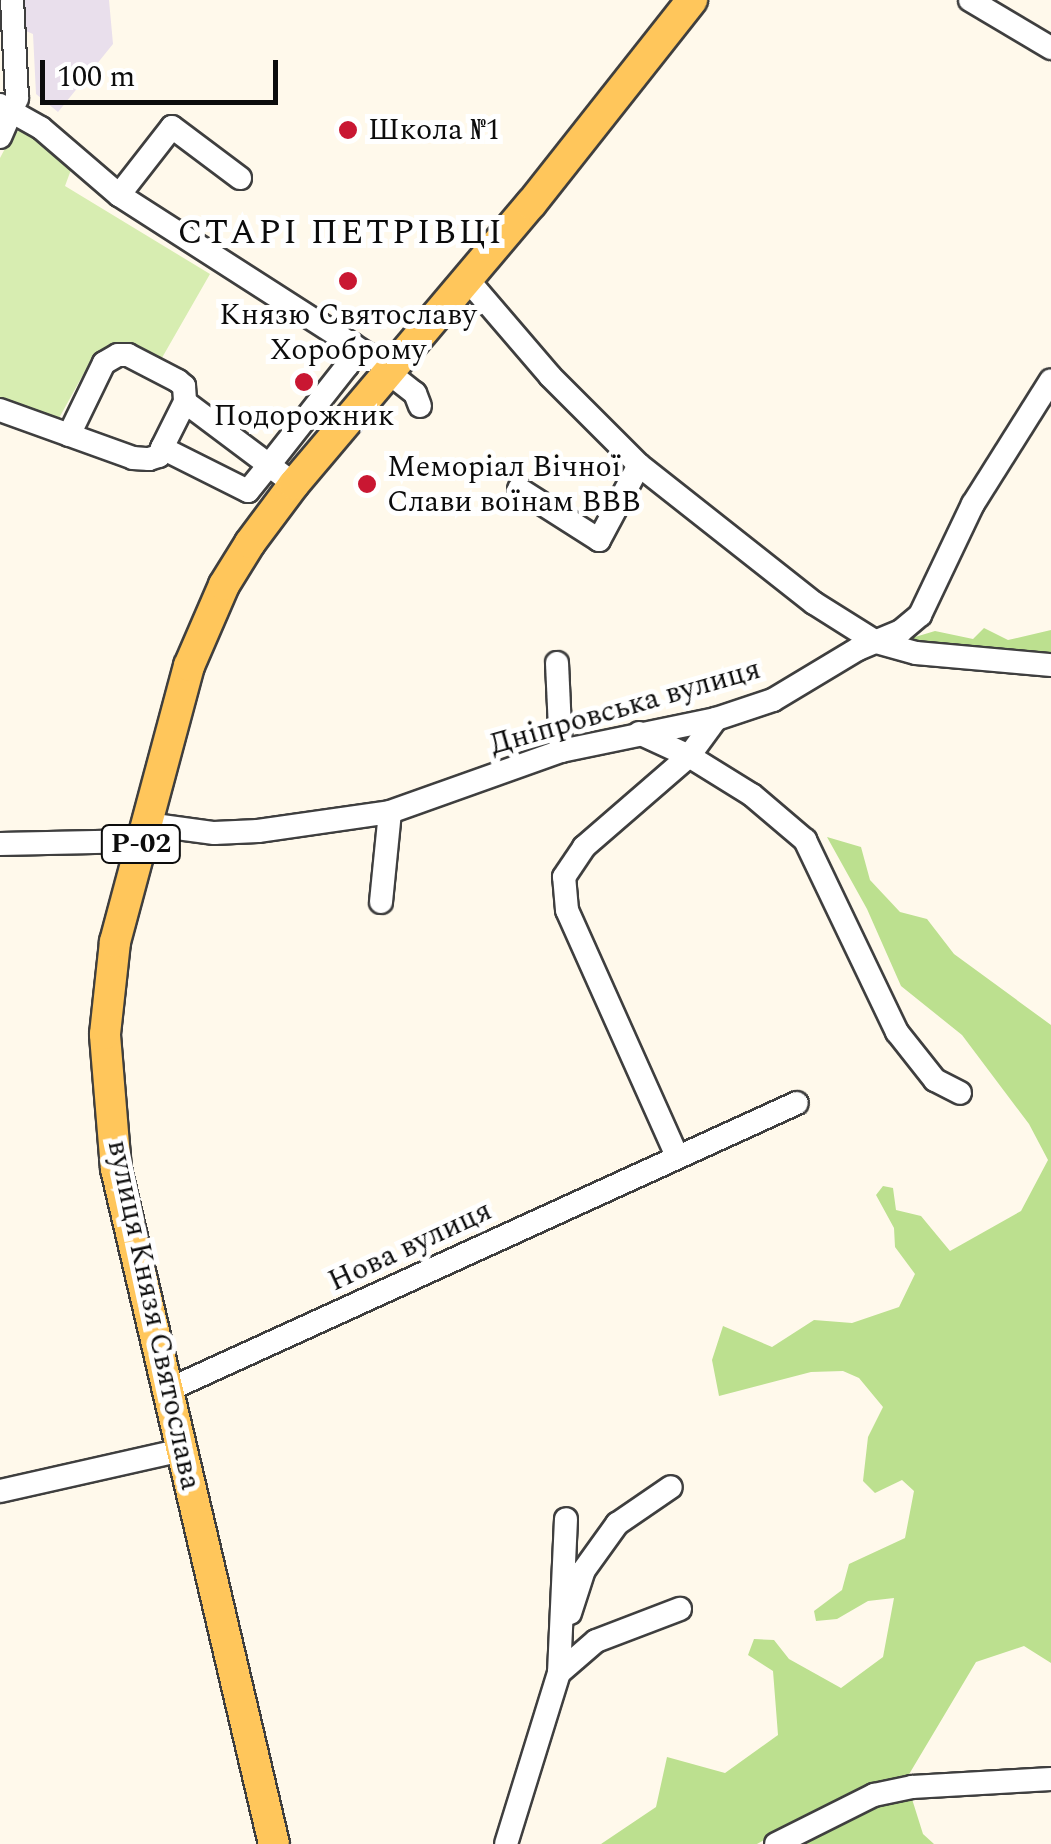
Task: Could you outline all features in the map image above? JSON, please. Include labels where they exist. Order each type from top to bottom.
[{"type":"main road","name":"вулиця Князя Святослава","points":[[274,1844],[116,1169],[105,1034],[115,942],[189,666],[224,585],[294,484],[391,372],[692,0]]},
{"type":"street","points":[[0,137],[7,108],[17,98],[12,0]]},
{"type":"street","points":[[970,0],[1051,48]]},
{"type":"street","points":[[7,108],[41,128],[119,195],[391,372],[415,393],[420,406]]},
{"type":"street","points":[[119,195],[172,127],[240,178]]},
{"type":"street","points":[[467,278],[550,376],[638,465],[814,603],[876,642],[916,653],[1051,666]]},
{"type":"street","points":[[248,491],[346,366],[353,345]]},
{"type":"street","points":[[0,410],[69,435],[133,458],[149,459],[158,456],[186,402],[184,386],[128,355],[118,355],[104,363],[69,435]]},
{"type":"street","name":"Дніпровська вулиця","points":[[0,844],[144,833],[258,831],[390,812],[561,752],[716,718],[773,700],[902,631],[920,615],[973,504],[1051,380]]},
{"type":"street","points":[[186,402],[294,484]]},
{"type":"street","points":[[162,448],[248,491],[272,513]]},
{"type":"street","points":[[518,489],[599,540],[638,465]]},
{"type":"street","points":[[557,663],[561,752]]},
{"type":"street","points":[[677,1156],[567,910],[564,877],[584,848],[690,756],[716,718]]},
{"type":"street","points":[[638,733],[690,756],[752,795],[805,840],[897,1032],[934,1080],[960,1094]]},
{"type":"street","points":[[381,902],[390,812]]},
{"type":"street","name":"Нова вулиця","points":[[168,1390],[797,1103]]},
{"type":"street","points":[[0,1491],[182,1450]]},
{"type":"street","points":[[562,1636],[584,1570],[617,1524],[671,1487]]},
{"type":"street","points":[[506,1844],[559,1673],[566,1519]]},
{"type":"street","points":[[559,1673],[596,1641],[680,1609]]},
{"type":"street","points":[[776,1844],[874,1795],[912,1787],[1051,1779]]},
{"type":"shaded area","points":[[0,0],[109,0],[113,44],[58,112],[36,94],[33,34],[0,20]]},
{"type":"green space","points":[[21,129],[72,167],[65,186],[210,274],[159,363],[117,344],[95,353],[58,420],[0,402],[0,158],[11,137]]},
{"type":"green space","points":[[984,628],[1008,640],[1051,630],[1051,660],[989,656],[905,640],[935,631],[973,639]]},
{"type":"green space","points":[[827,837],[861,847],[870,880],[900,912],[927,919],[954,954],[1051,1025],[1051,1663],[1024,1646],[976,1662],[908,1776],[874,1784],[822,1807],[757,1844],[601,1844],[656,1807],[667,1757],[725,1773],[778,1735],[773,1671],[748,1655],[754,1639],[774,1640],[789,1659],[841,1688],[883,1657],[894,1598],[868,1601],[837,1619],[816,1621],[814,1611],[842,1590],[849,1564],[905,1538],[914,1491],[902,1480],[875,1493],[863,1481],[868,1437],[883,1407],[859,1378],[843,1371],[811,1372],[719,1396],[712,1360],[723,1326],[772,1347],[814,1320],[852,1323],[899,1307],[915,1274],[895,1247],[894,1228],[876,1195],[883,1186],[893,1188],[896,1210],[921,1216],[950,1251],[1021,1211],[1048,1160],[1029,1124],[962,1035],[901,986],[867,909]]},
{"type":"green space","points":[[912,1799],[923,1834],[934,1844],[795,1844],[879,1801]]},
{"type":"place","name":"Школа №1","points":[[348,130]]},
{"type":"place","name":"Князю Святославу Хороброму","points":[[348,281]]},
{"type":"place","name":"Подорожник","points":[[304,382]]},
{"type":"place","name":"Меморіал Вічної Слави воїнам ВВВ","points":[[367,484]]},
{"type":"district","name":"СТАРІ ПЕТРІВЦІ","points":[[341,233]]}]
